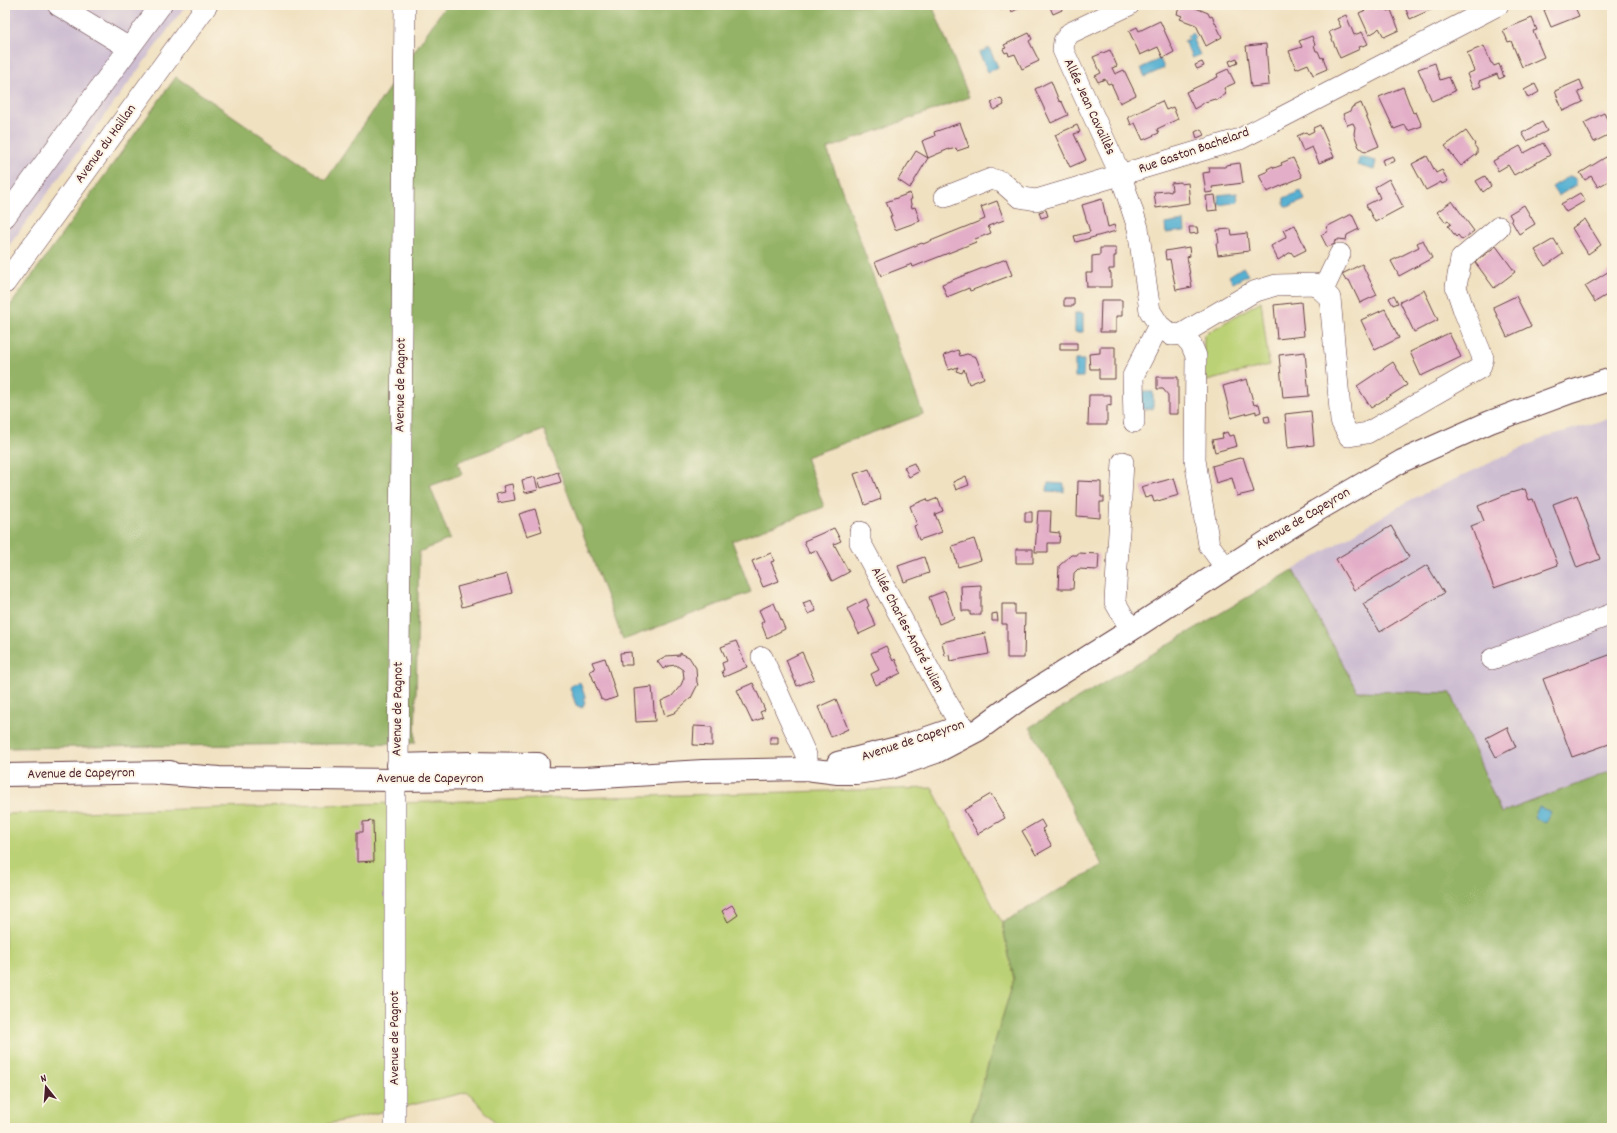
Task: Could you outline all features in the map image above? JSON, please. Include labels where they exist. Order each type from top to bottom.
[{"type":"main road","name":"Avenue de Capeyron","points":[[5,775],[397,772],[471,763],[586,764],[703,771],[806,769],[838,773],[856,773],[873,771],[907,763],[957,742],[991,721],[1016,702],[1316,511],[1402,461],[1497,419],[1563,394],[1612,379]]},
{"type":"main road","name":"Avenue de Capeyron","points":[[806,769],[838,763],[901,747],[961,726],[1016,702]]},
{"type":"street","points":[[58,5],[129,48]]},
{"type":"street","points":[[5,217],[161,5]]},
{"type":"street","name":"Avenue du Haillan","points":[[5,283],[207,5]]},
{"type":"street","name":"Avenue de Pagnot","points":[[395,1128],[405,5]]},
{"type":"street","name":"Allée Jean Cavaillès","points":[[1129,5],[1070,32],[1064,41],[1063,50],[1121,176],[1138,228],[1150,311],[1159,325]]},
{"type":"street","name":"Rue Gaston Bachelard","points":[[945,197],[991,179],[1002,182],[1019,198],[1036,200],[1121,176],[1240,139],[1498,5]]},
{"type":"street","points":[[1134,422],[1133,376],[1159,325],[1172,335],[1182,334],[1253,292],[1276,285],[1315,284],[1330,298],[1340,421],[1349,436],[1367,433],[1480,368],[1483,358],[1456,287],[1461,259],[1499,227]]},
{"type":"street","points":[[1323,290],[1340,254]]},
{"type":"street","points":[[1182,334],[1191,344],[1196,356],[1195,460],[1209,545],[1226,568]]},
{"type":"street","points":[[1123,462],[1115,602],[1131,630]]},
{"type":"street","name":"Allée Charles-André Julien","points":[[860,532],[860,542],[961,726]]},
{"type":"street","points":[[1492,659],[1612,614]]},
{"type":"street","points":[[762,657],[806,755],[806,769]]},
{"type":"shaded area","points":[[5,5],[186,5],[5,251]]},
{"type":"shaded area","points":[[1612,418],[1612,771],[1501,813],[1451,693],[1357,691],[1293,570],[1410,500],[1548,436]]},
{"type":"green space","points":[[446,5],[932,5],[969,97],[827,149],[923,414],[806,457],[824,507],[732,541],[751,592],[623,640],[544,430],[457,462],[462,474],[430,486],[450,539],[419,552],[415,743],[5,748],[5,313],[176,77],[326,180]]},
{"type":"green space","points":[[1261,301],[1269,365],[1203,382],[1204,335]]},
{"type":"green space","points":[[1293,570],[1357,691],[1451,693],[1501,813],[1612,771],[1612,1128],[969,1128],[1014,979],[1002,923],[1102,865],[1030,727]]},
{"type":"green space","points":[[932,788],[1002,923],[1014,979],[969,1128],[500,1128],[468,1092],[311,1128],[5,1128],[5,814]]},
{"type":"water","points":[[1193,33],[1195,38],[1193,40],[1200,55],[1192,58],[1184,41],[1189,39],[1187,36]]},
{"type":"water","points":[[989,48],[998,67],[988,72],[979,53]]},
{"type":"water","points":[[1160,59],[1164,68],[1145,77],[1141,68]]},
{"type":"water","points":[[1360,157],[1376,161],[1374,170],[1357,165]]},
{"type":"water","points":[[1570,176],[1576,179],[1576,185],[1558,196],[1552,187]]},
{"type":"water","points":[[1301,191],[1305,200],[1288,207],[1284,205],[1284,198]]},
{"type":"water","points":[[1237,193],[1238,202],[1219,205],[1218,195]]},
{"type":"water","points":[[1184,221],[1185,231],[1166,233],[1165,224]]},
{"type":"water","points":[[1243,267],[1248,275],[1233,283],[1229,276]]},
{"type":"water","points":[[1075,313],[1083,313],[1083,332],[1075,332]]},
{"type":"water","points":[[1075,360],[1084,360],[1083,377],[1075,377]]},
{"type":"water","points":[[1141,392],[1153,392],[1153,409],[1141,409]]},
{"type":"water","points":[[1048,483],[1064,484],[1064,492],[1047,491]]},
{"type":"water","points":[[580,682],[585,697],[585,702],[582,708],[576,705],[570,688],[572,685]]},
{"type":"water","points":[[1539,807],[1551,812],[1545,823],[1534,817]]},
{"type":"building","points":[[997,5],[1018,5],[1019,8],[1012,12],[1009,6],[1001,10]]},
{"type":"building","points":[[1049,5],[1063,5],[1061,6],[1062,10],[1053,14]]},
{"type":"building","points":[[1180,5],[1191,5],[1208,13],[1210,17],[1212,16],[1222,37],[1206,46],[1196,25],[1180,19],[1182,16],[1177,14]]},
{"type":"building","points":[[1385,5],[1388,11],[1391,10],[1399,30],[1384,37],[1379,28],[1369,35],[1359,13],[1373,7],[1374,10]]},
{"type":"building","points":[[1404,5],[1436,5],[1437,7],[1410,19]]},
{"type":"building","points":[[1556,5],[1574,5],[1579,16],[1551,27],[1544,10]]},
{"type":"building","points":[[1346,15],[1354,35],[1362,32],[1368,44],[1359,47],[1360,49],[1340,58],[1329,32],[1341,27],[1337,19]]},
{"type":"building","points":[[1532,18],[1537,30],[1533,31],[1544,57],[1522,67],[1511,41],[1508,42],[1503,30]]},
{"type":"building","points":[[1160,21],[1174,52],[1163,58],[1158,47],[1140,55],[1129,31],[1137,27],[1139,31]]},
{"type":"building","points":[[1029,33],[1032,39],[1029,41],[1039,61],[1022,69],[1015,54],[1009,56],[1008,52],[1005,53],[1003,49],[1006,48],[1004,45]]},
{"type":"building","points":[[1312,36],[1316,51],[1318,51],[1321,58],[1323,57],[1327,69],[1313,75],[1308,64],[1296,69],[1289,51],[1302,47],[1299,41]]},
{"type":"building","points":[[1266,44],[1269,85],[1251,87],[1246,46]]},
{"type":"building","points":[[1484,46],[1491,63],[1494,66],[1499,64],[1504,77],[1499,79],[1497,74],[1479,81],[1481,86],[1473,89],[1467,74],[1474,71],[1467,53]]},
{"type":"building","points":[[1110,50],[1117,66],[1112,68],[1115,74],[1124,70],[1136,95],[1120,103],[1111,83],[1108,84],[1105,79],[1098,82],[1095,76],[1101,73],[1093,57]]},
{"type":"building","points":[[1237,58],[1238,63],[1231,66],[1229,61]]},
{"type":"building","points":[[1202,62],[1204,66],[1197,69],[1195,65]]},
{"type":"building","points":[[1435,63],[1440,80],[1449,77],[1455,91],[1432,101],[1418,69]]},
{"type":"building","points":[[1228,69],[1235,83],[1224,88],[1226,94],[1216,101],[1215,99],[1205,102],[1194,109],[1186,92],[1218,77],[1217,74]]},
{"type":"building","points":[[1580,80],[1584,90],[1578,92],[1583,102],[1563,111],[1555,91]]},
{"type":"building","points":[[1051,81],[1059,101],[1062,102],[1068,115],[1051,123],[1035,89]]},
{"type":"building","points":[[1535,84],[1539,92],[1528,98],[1524,90]]},
{"type":"building","points":[[1403,87],[1413,113],[1416,112],[1422,126],[1408,131],[1405,125],[1394,129],[1379,97]]},
{"type":"building","points":[[1001,98],[1004,105],[994,110],[991,102]]},
{"type":"building","points":[[1162,101],[1166,110],[1173,107],[1178,119],[1157,129],[1159,133],[1143,140],[1135,123],[1131,125],[1128,117]]},
{"type":"building","points":[[1361,103],[1379,146],[1365,152],[1359,147],[1354,134],[1355,127],[1353,123],[1347,125],[1343,114],[1350,111],[1352,107]]},
{"type":"building","points":[[1604,113],[1612,129],[1612,133],[1594,142],[1584,123]]},
{"type":"building","points":[[1542,122],[1547,131],[1527,141],[1522,133]]},
{"type":"building","points":[[960,123],[969,147],[957,151],[956,148],[949,149],[928,158],[922,141],[935,136],[934,132]]},
{"type":"building","points":[[1077,125],[1080,132],[1074,134],[1086,160],[1070,167],[1055,135]]},
{"type":"building","points":[[1320,125],[1334,157],[1319,163],[1312,147],[1303,151],[1297,136],[1306,132],[1308,134],[1314,131],[1313,128]]},
{"type":"building","points":[[1201,129],[1204,135],[1197,138],[1195,132]]},
{"type":"building","points":[[1466,131],[1475,144],[1477,154],[1461,166],[1445,146]]},
{"type":"building","points":[[1543,143],[1550,155],[1514,175],[1508,165],[1498,171],[1493,161],[1520,146],[1524,153]]},
{"type":"building","points":[[916,151],[928,158],[910,188],[898,180]]},
{"type":"building","points":[[1393,156],[1395,161],[1384,165],[1382,160]]},
{"type":"building","points":[[1427,156],[1436,173],[1442,170],[1448,181],[1442,184],[1441,182],[1426,190],[1412,164]]},
{"type":"building","points":[[1606,157],[1612,167],[1612,179],[1598,187],[1591,176],[1585,180],[1580,173]]},
{"type":"building","points":[[1293,158],[1302,177],[1267,192],[1259,175],[1268,171],[1267,169],[1273,166],[1274,168],[1282,165],[1281,163]]},
{"type":"building","points":[[1240,163],[1243,183],[1212,187],[1213,192],[1206,193],[1203,173],[1210,172],[1209,167],[1225,167],[1226,165]]},
{"type":"building","points":[[1485,176],[1491,186],[1483,192],[1476,181]]},
{"type":"building","points":[[1389,179],[1403,207],[1375,222],[1366,205],[1380,198],[1375,187]]},
{"type":"building","points":[[1181,182],[1181,184],[1188,183],[1190,203],[1156,208],[1154,192],[1171,192],[1171,183]]},
{"type":"building","points":[[910,193],[912,208],[915,207],[920,221],[895,230],[890,216],[892,216],[886,202]]},
{"type":"building","points":[[1580,193],[1585,201],[1566,212],[1561,204]]},
{"type":"building","points":[[1215,195],[1217,210],[1208,211],[1206,196]]},
{"type":"building","points":[[1102,199],[1108,227],[1114,225],[1116,231],[1076,242],[1074,236],[1090,232],[1082,205]]},
{"type":"building","points":[[997,201],[1004,220],[988,226],[991,233],[975,239],[976,242],[913,267],[912,264],[881,276],[875,262],[985,219],[981,207]]},
{"type":"building","points":[[1452,201],[1474,231],[1462,240],[1458,235],[1456,237],[1448,226],[1451,224],[1448,220],[1445,222],[1437,212]]},
{"type":"building","points":[[1524,205],[1535,224],[1519,234],[1509,214]]},
{"type":"building","points":[[1046,210],[1048,216],[1041,218],[1039,212]]},
{"type":"building","points":[[1352,214],[1359,229],[1347,235],[1346,240],[1339,239],[1334,242],[1335,244],[1327,247],[1321,235],[1328,231],[1326,227]]},
{"type":"building","points":[[1585,219],[1601,245],[1588,254],[1572,228]]},
{"type":"building","points":[[1295,225],[1306,250],[1294,256],[1291,252],[1278,260],[1271,246],[1285,238],[1286,236],[1283,230]]},
{"type":"building","points":[[1189,227],[1197,227],[1198,233],[1190,234]]},
{"type":"building","points":[[1231,229],[1232,235],[1247,233],[1249,251],[1218,255],[1216,243],[1219,243],[1217,230]]},
{"type":"building","points":[[1554,239],[1563,254],[1545,266],[1535,250]]},
{"type":"building","points":[[1423,240],[1432,258],[1399,276],[1391,261],[1419,247],[1417,243]]},
{"type":"building","points":[[1496,246],[1515,272],[1494,288],[1475,262]]},
{"type":"building","points":[[1189,247],[1190,256],[1187,257],[1192,287],[1176,290],[1170,259],[1166,260],[1165,251]]},
{"type":"building","points":[[1100,248],[1116,248],[1116,256],[1114,256],[1114,269],[1109,269],[1109,272],[1111,273],[1111,287],[1087,287],[1086,273],[1092,273],[1092,256],[1100,255]]},
{"type":"building","points":[[1006,259],[1012,275],[970,291],[969,288],[947,297],[942,284]]},
{"type":"building","points":[[1362,264],[1377,295],[1360,303],[1349,280],[1346,281],[1342,274]]},
{"type":"building","points":[[1611,270],[1612,292],[1595,302],[1585,286]]},
{"type":"building","points":[[1424,290],[1438,320],[1414,332],[1400,302]]},
{"type":"building","points":[[1394,295],[1398,303],[1393,305],[1389,298]]},
{"type":"building","points":[[1516,296],[1531,326],[1507,337],[1493,307]]},
{"type":"building","points":[[1064,298],[1074,298],[1074,306],[1064,306]]},
{"type":"building","points":[[1101,300],[1122,300],[1122,316],[1116,316],[1116,332],[1100,332]]},
{"type":"building","points":[[1301,302],[1304,336],[1277,339],[1274,305]]},
{"type":"building","points":[[1385,309],[1399,338],[1375,350],[1361,320]]},
{"type":"building","points":[[1449,333],[1461,357],[1421,376],[1410,352]]},
{"type":"building","points":[[1060,343],[1077,343],[1077,350],[1060,350]]},
{"type":"building","points":[[1100,347],[1115,347],[1115,379],[1099,379],[1099,369],[1090,369],[1089,354],[1100,353]]},
{"type":"building","points":[[958,350],[960,356],[967,354],[976,357],[984,378],[969,384],[964,369],[962,373],[956,371],[958,367],[949,370],[944,355]]},
{"type":"building","points":[[1305,352],[1309,396],[1283,398],[1279,355]]},
{"type":"building","points":[[1393,362],[1407,385],[1371,408],[1357,386]]},
{"type":"building","points":[[1157,377],[1178,377],[1178,414],[1168,414],[1168,395],[1163,389],[1157,389]]},
{"type":"building","points":[[1247,379],[1254,405],[1259,404],[1261,412],[1256,414],[1256,411],[1231,418],[1223,386]]},
{"type":"building","points":[[1089,395],[1111,395],[1111,406],[1107,405],[1107,425],[1088,425]]},
{"type":"building","points":[[1311,411],[1314,445],[1288,448],[1285,414]]},
{"type":"building","points":[[1269,416],[1270,422],[1265,422],[1264,417]]},
{"type":"building","points":[[1227,432],[1229,436],[1234,435],[1237,446],[1215,452],[1212,440],[1223,438],[1222,434]]},
{"type":"building","points":[[1243,457],[1254,492],[1237,496],[1232,478],[1216,483],[1212,466]]},
{"type":"building","points":[[914,463],[918,472],[909,477],[904,467]]},
{"type":"building","points":[[869,469],[881,499],[865,505],[854,474]]},
{"type":"building","points":[[558,472],[561,482],[541,488],[538,479]]},
{"type":"building","points":[[966,476],[969,485],[956,490],[953,482]]},
{"type":"building","points":[[535,477],[538,490],[525,493],[522,480]]},
{"type":"building","points":[[1174,478],[1179,495],[1154,502],[1152,496],[1145,498],[1141,487]]},
{"type":"building","points":[[1078,481],[1101,482],[1101,497],[1104,497],[1104,502],[1100,502],[1100,518],[1077,516]]},
{"type":"building","points":[[512,484],[515,500],[498,503],[496,494],[505,492],[503,486]]},
{"type":"building","points":[[1525,489],[1529,500],[1533,499],[1558,565],[1494,588],[1471,526],[1484,521],[1478,506],[1507,494]]},
{"type":"building","points":[[1577,495],[1600,559],[1577,568],[1553,504]]},
{"type":"building","points":[[938,498],[943,511],[935,514],[942,532],[919,540],[914,526],[917,525],[910,506],[927,499],[928,502]]},
{"type":"building","points":[[535,509],[542,531],[527,536],[519,514]]},
{"type":"building","points":[[1038,511],[1051,511],[1050,532],[1060,533],[1059,543],[1048,543],[1048,552],[1035,552]]},
{"type":"building","points":[[1025,512],[1032,512],[1032,522],[1025,522]]},
{"type":"building","points":[[1391,526],[1409,557],[1354,590],[1336,559]]},
{"type":"building","points":[[834,528],[841,541],[834,544],[849,572],[832,581],[816,550],[809,553],[804,541]]},
{"type":"building","points":[[974,539],[981,560],[958,567],[952,546]]},
{"type":"building","points":[[1016,549],[1033,549],[1033,563],[1016,563]]},
{"type":"building","points":[[771,553],[774,561],[771,562],[779,581],[763,587],[752,561]]},
{"type":"building","points":[[1078,553],[1099,554],[1098,570],[1078,569],[1074,573],[1073,589],[1058,589],[1059,566],[1071,555],[1078,555]]},
{"type":"building","points":[[924,557],[929,573],[904,582],[898,566]]},
{"type":"building","points":[[1427,565],[1444,593],[1380,632],[1363,604]]},
{"type":"building","points":[[507,574],[512,593],[462,607],[457,587]]},
{"type":"building","points":[[981,585],[981,615],[970,615],[970,611],[962,611],[961,586]]},
{"type":"building","points":[[945,591],[954,618],[939,624],[929,597]]},
{"type":"building","points":[[866,599],[869,606],[867,607],[876,626],[859,634],[847,609]]},
{"type":"building","points":[[811,600],[816,611],[808,614],[803,603]]},
{"type":"building","points":[[774,603],[785,629],[767,638],[761,623],[764,621],[759,610]]},
{"type":"building","points":[[1002,604],[1015,604],[1015,614],[1025,614],[1024,658],[1007,658],[1007,624],[1002,624]]},
{"type":"building","points":[[997,613],[998,621],[992,621],[992,614]]},
{"type":"building","points":[[985,633],[989,654],[950,661],[949,655],[945,656],[942,642]]},
{"type":"building","points":[[736,641],[747,667],[724,677],[722,663],[727,661],[721,647]]},
{"type":"building","points":[[886,646],[893,661],[895,659],[901,673],[876,685],[871,674],[879,670],[871,653]]},
{"type":"building","points":[[631,652],[632,665],[621,665],[620,653]]},
{"type":"building","points":[[802,652],[814,679],[797,686],[786,660]]},
{"type":"building","points":[[680,653],[689,657],[696,668],[698,684],[691,698],[674,713],[665,716],[661,701],[672,696],[681,685],[684,678],[683,670],[676,665],[668,666],[663,669],[657,661],[666,656],[680,655]]},
{"type":"building","points":[[1612,654],[1612,743],[1572,757],[1543,679]]},
{"type":"building","points":[[605,658],[617,697],[605,701],[601,699],[590,671],[595,669],[592,662]]},
{"type":"building","points":[[753,683],[765,710],[760,712],[763,718],[752,722],[737,690]]},
{"type":"building","points":[[652,687],[655,721],[636,722],[634,689]]},
{"type":"building","points":[[836,699],[848,729],[831,737],[818,707]]},
{"type":"building","points":[[694,726],[712,727],[712,746],[693,745]]},
{"type":"building","points":[[1507,727],[1516,747],[1496,757],[1486,738]]},
{"type":"building","points":[[770,737],[778,737],[778,744],[770,744]]},
{"type":"building","points":[[991,794],[1005,818],[978,834],[964,810]]},
{"type":"building","points":[[1041,820],[1045,827],[1042,829],[1052,846],[1036,855],[1022,831]]},
{"type":"building","points":[[373,821],[374,861],[357,862],[357,832],[363,832],[363,822]]},
{"type":"building","points":[[732,905],[738,915],[728,922],[722,911]]}]
